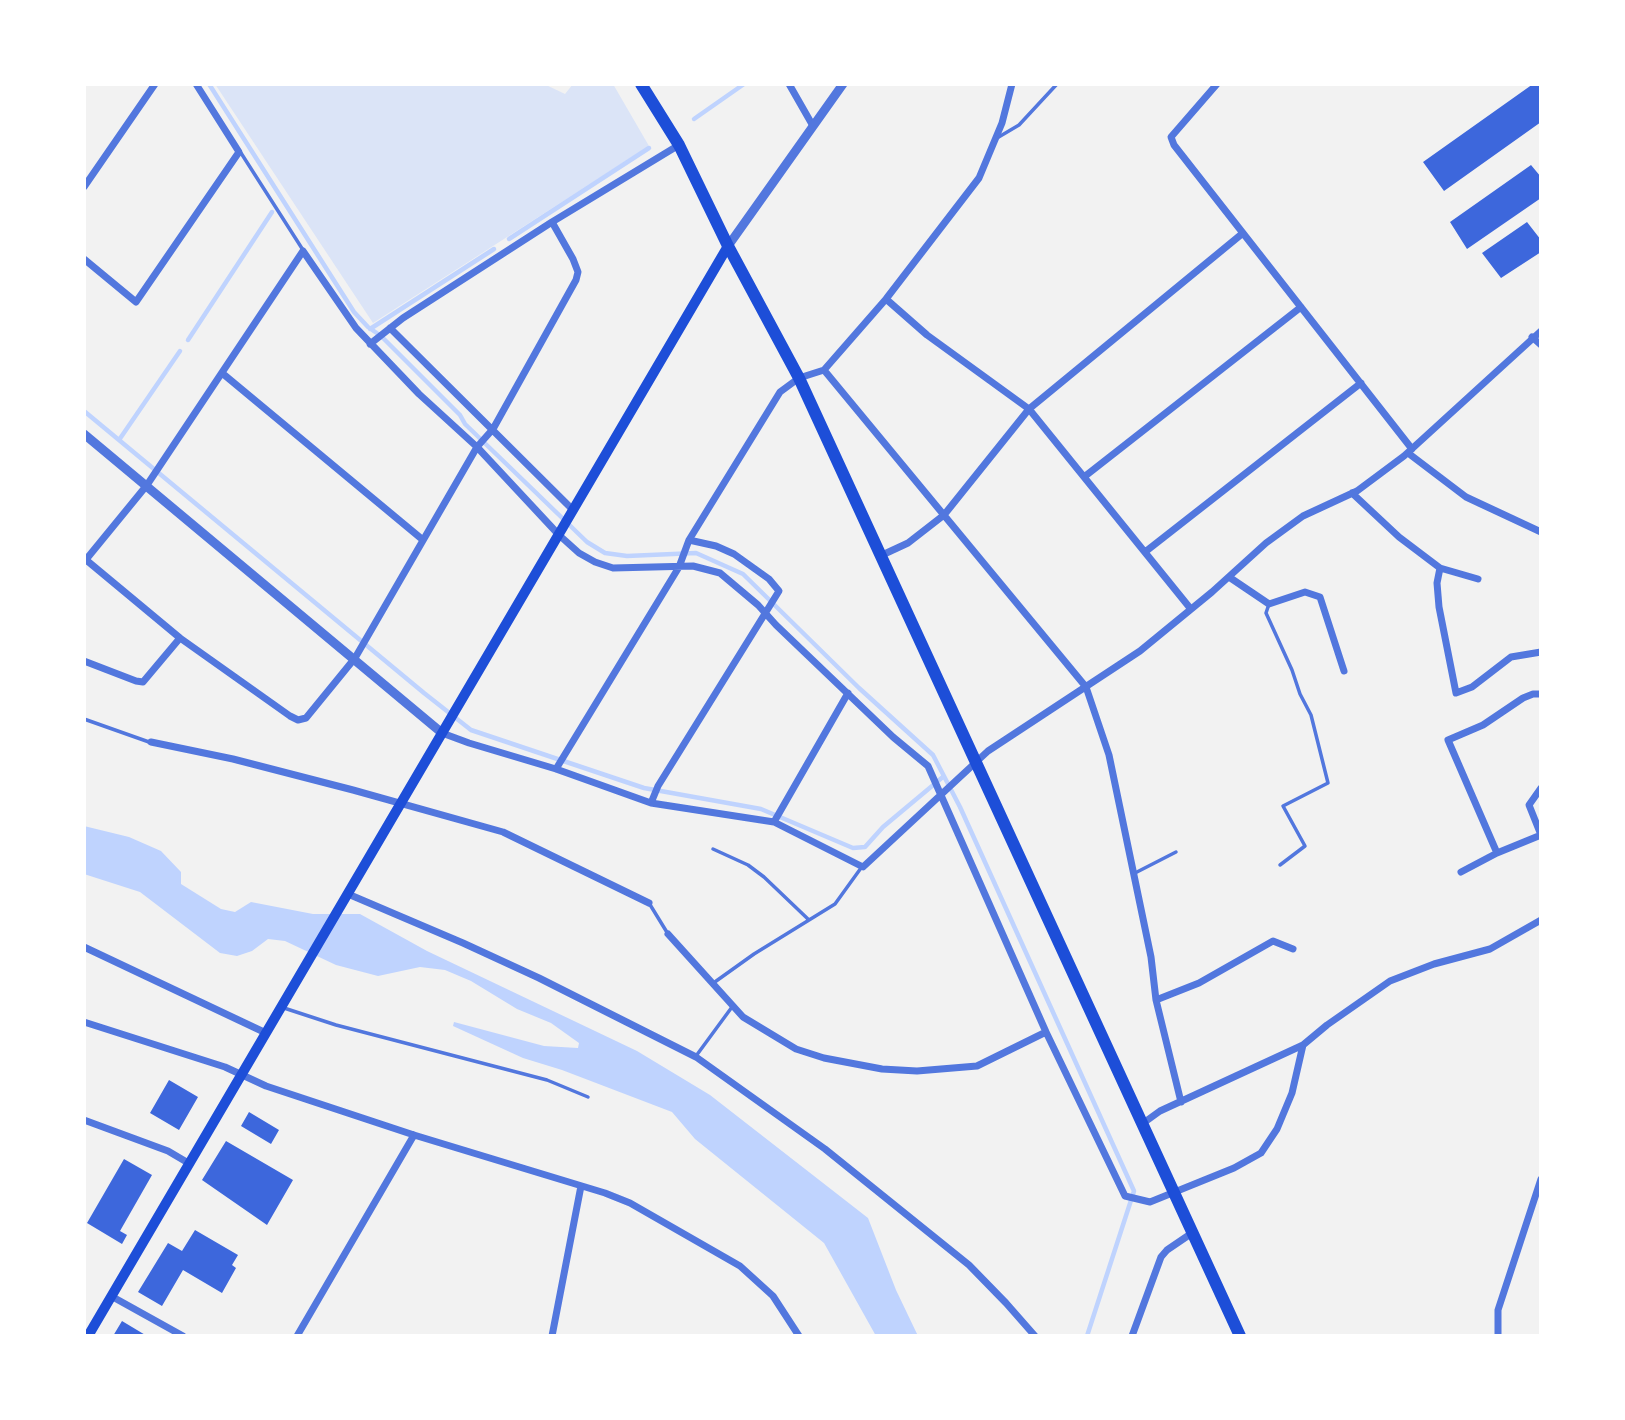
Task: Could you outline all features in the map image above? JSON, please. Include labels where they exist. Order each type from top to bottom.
[{"type":"highway","points":[[641,84],[679,145],[728,246],[799,378],[879,557],[1240,1336]]},
{"type":"main road","points":[[87,1334],[190,1164],[728,246]]},
{"type":"street","points":[[84,187],[155,84]]},
{"type":"street","points":[[84,259],[136,302],[239,152],[196,84]]},
{"type":"street","points":[[789,84],[813,126]]},
{"type":"street","points":[[728,246],[843,84]]},
{"type":"street","points":[[556,769],[679,567],[689,540],[780,391],[799,378],[824,370],[886,299],[979,178],[997,138],[1012,84]]},
{"type":"street","points":[[1217,84],[1171,137],[1174,145],[1361,383],[1410,451],[1466,497],[1541,532]]},
{"type":"street","points":[[370,344],[390,328],[552,222],[679,145]]},
{"type":"street","points":[[552,222],[573,259],[578,272],[576,280],[493,429],[477,447],[355,658],[306,718],[298,720],[180,638],[85,560],[147,485],[303,251],[340,307],[370,344],[477,447],[559,535],[587,558],[612,568],[693,566],[720,573],[734,582],[893,737],[928,766],[1046,1032],[1125,1196],[1150,1202],[1253,1159],[1268,1145],[1292,1093],[1303,1045]]},
{"type":"street","points":[[879,557],[908,543],[944,515],[1029,409],[1243,233]]},
{"type":"street","points":[[886,299],[928,335],[1029,409],[1190,608]]},
{"type":"street","points":[[1084,477],[1301,307]]},
{"type":"street","points":[[390,328],[572,509]]},
{"type":"street","points":[[84,433],[442,733],[651,803],[774,822],[863,867],[988,751],[1140,650],[1266,543],[1303,516],[1352,493],[1410,451],[1541,331]]},
{"type":"street","points":[[1532,337],[1541,345]]},
{"type":"street","points":[[824,370],[1086,687],[1110,755],[1151,957],[1156,1000],[1181,1102]]},
{"type":"street","points":[[222,373],[424,540]]},
{"type":"street","points":[[1145,552],[1361,383]]},
{"type":"street","points":[[1352,493],[1399,537],[1440,568],[1478,579]]},
{"type":"street","points":[[651,803],[658,786],[779,591],[769,579],[734,554],[689,540]]},
{"type":"street","points":[[1440,568],[1437,583],[1439,607],[1456,693],[1472,687],[1511,657],[1541,652]]},
{"type":"street","points":[[1229,577],[1269,604],[1305,592],[1320,597],[1344,671]]},
{"type":"street","points":[[84,661],[142,682],[180,638]]},
{"type":"street","points":[[774,822],[848,693]]},
{"type":"street","points":[[1497,853],[1448,740],[1483,725],[1523,698],[1541,694]]},
{"type":"street","points":[[151,742],[402,803],[503,832],[649,903]]},
{"type":"street","points":[[1461,872],[1497,853],[1541,835],[1529,805],[1541,788]]},
{"type":"street","points":[[348,894],[539,978],[696,1056],[825,1149],[969,1265],[1035,1336]]},
{"type":"street","points":[[1142,1124],[1160,1111],[1303,1045],[1390,981],[1434,964],[1489,948],[1541,920]]},
{"type":"street","points":[[668,934],[732,1007],[760,1028],[796,1049],[824,1058],[882,1069],[917,1071],[977,1066],[1046,1032]]},
{"type":"street","points":[[1156,1000],[1199,982],[1273,941],[1293,949]]},
{"type":"street","points":[[84,947],[266,1033]]},
{"type":"street","points":[[84,1022],[225,1067],[266,1087],[630,1203],[740,1266],[773,1296],[799,1336]]},
{"type":"street","points":[[84,1120],[168,1151],[190,1164]]},
{"type":"street","points":[[297,1336],[414,1135]]},
{"type":"street","points":[[1498,1336],[1498,1310],[1541,1180]]},
{"type":"street","points":[[552,1336],[581,1186]]},
{"type":"street","points":[[1132,1336],[1161,1257],[1192,1233]]},
{"type":"street","points":[[111,1296],[183,1336]]},
{"type":"lane","points":[[997,138],[1019,125],[1057,84]]},
{"type":"lane","points":[[239,152],[303,251]]},
{"type":"lane","points":[[1269,604],[1266,612],[1311,715],[1328,783],[1283,806],[1305,846],[1280,865]]},
{"type":"lane","points":[[84,719],[151,742]]},
{"type":"lane","points":[[713,849],[748,865],[809,920]]},
{"type":"lane","points":[[1135,873],[1176,852]]},
{"type":"lane","points":[[712,984],[754,954],[835,904],[863,867]]},
{"type":"lane","points":[[649,903],[668,934]]},
{"type":"lane","points":[[284,1002],[336,1025],[547,1080],[588,1097]]},
{"type":"lane","points":[[696,1056],[732,1007]]},
{"type":"shaded area","points":[[215,84],[544,84],[565,94],[573,84],[613,84],[649,146],[373,323]]},
{"type":"water","points":[[84,826],[129,837],[161,851],[181,872],[181,884],[221,909],[235,912],[251,902],[313,914],[360,914],[427,951],[637,1051],[710,1095],[868,1218],[896,1290],[918,1336],[876,1336],[824,1243],[695,1139],[672,1112],[523,1058],[453,1026],[454,1022],[544,1046],[578,1048],[579,1043],[551,1023],[517,1009],[471,981],[445,970],[420,967],[378,976],[336,965],[285,941],[268,939],[252,951],[237,956],[220,953],[140,892],[84,874]]},
{"type":"building","points":[[1533,84],[1541,84],[1541,122],[1444,191],[1423,162]]},
{"type":"building","points":[[1531,165],[1541,177],[1541,198],[1467,249],[1450,222]]},
{"type":"building","points":[[1527,222],[1541,240],[1541,252],[1501,278],[1482,253]]},
{"type":"building","points":[[169,1080],[198,1097],[179,1130],[150,1113]]},
{"type":"building","points":[[249,1112],[279,1130],[271,1144],[241,1126]]},
{"type":"building","points":[[226,1141],[293,1180],[267,1225],[202,1180]]},
{"type":"building","points":[[124,1159],[152,1175],[120,1231],[127,1235],[122,1244],[87,1223]]},
{"type":"building","points":[[195,1230],[238,1255],[232,1265],[236,1268],[222,1293],[183,1270],[162,1306],[138,1292],[168,1243],[182,1251]]},
{"type":"building","points":[[122,1321],[147,1336],[113,1336]]},
{"type":"waterway","points":[[209,84],[354,312],[587,542],[605,553],[627,556],[696,553],[743,574],[859,688],[933,755],[960,807],[1134,1191],[1087,1336]]},
{"type":"waterway","points":[[694,119],[744,84]]},
{"type":"waterway","points":[[509,239],[649,148]]},
{"type":"waterway","points":[[188,340],[272,212]]},
{"type":"waterway","points":[[370,329],[494,249]]},
{"type":"waterway","points":[[119,440],[180,351]]},
{"type":"waterway","points":[[84,411],[471,730],[644,788],[761,809],[853,848],[865,847],[883,827],[944,776]]}]
